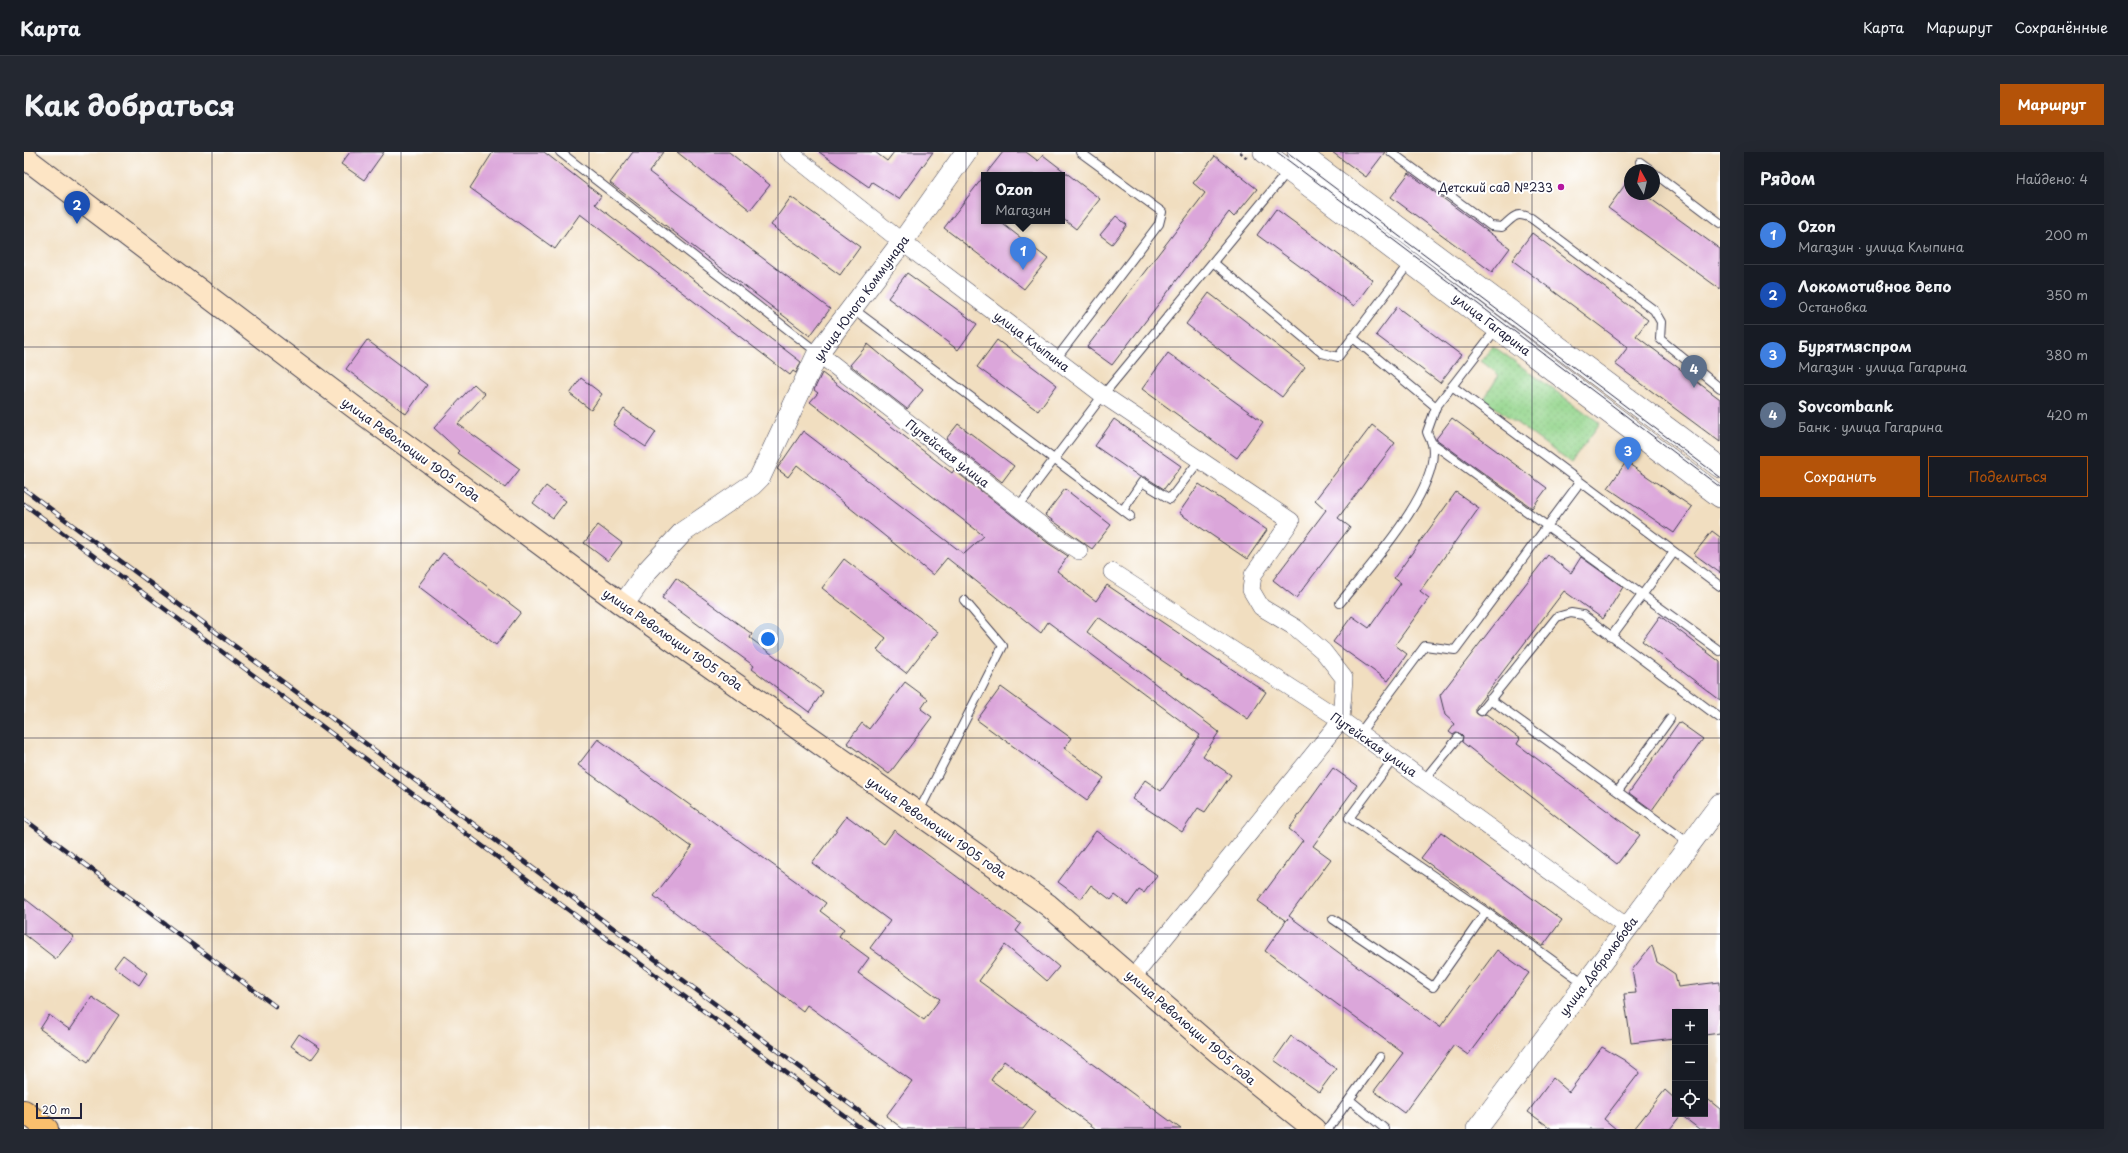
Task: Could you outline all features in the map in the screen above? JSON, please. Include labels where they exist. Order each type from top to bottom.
[{"type":"main road","name":"улица Революции 1905 года","points":[[24,157],[354,407],[623,605],[1048,905],[1133,977],[1219,1054],[1314,1129]]},
{"type":"main road","points":[[24,1111],[47,1129]]},
{"type":"street","name":"улица Юного Коммунара","points":[[623,605],[647,571],[683,532],[752,485],[760,477],[818,353],[902,242],[966,152]]},
{"type":"street","name":"улица Гагарина","points":[[1264,152],[1720,497]]},
{"type":"street","name":"улица Гагарина","points":[[1298,152],[1720,468]]},
{"type":"street","name":"улица Клыпина","points":[[797,154],[902,242],[1103,395],[1199,461],[1291,521],[1253,575],[1251,590],[1261,607],[1296,628],[1323,651],[1344,678],[1341,720]]},
{"type":"street","name":"Путейская улица","points":[[818,353],[1054,535],[1079,551]]},
{"type":"street","name":"Путейская улица","points":[[1112,572],[1360,733],[1627,927]]},
{"type":"street","points":[[1133,977],[1341,720]]},
{"type":"street","name":"улица Добролюбова","points":[[1477,1129],[1720,804]]},
{"type":"lane","points":[[560,152],[818,353]]},
{"type":"lane","points":[[1056,359],[1159,224],[1162,212],[1080,152]]},
{"type":"lane","points":[[1391,152],[1491,226],[1502,228],[1516,215],[1522,214],[1531,218],[1654,310],[1661,322],[1660,339],[1720,388]]},
{"type":"lane","points":[[1018,507],[1103,395],[1214,263],[1288,170]]},
{"type":"lane","points":[[1660,177],[1720,223]]},
{"type":"lane","points":[[1214,263],[1322,353],[1338,358],[1352,337],[1410,262]]},
{"type":"lane","points":[[852,308],[1130,516]]},
{"type":"lane","points":[[1340,603],[1412,511],[1428,474],[1432,453],[1432,443],[1427,432],[1436,406],[1497,328]]},
{"type":"lane","points":[[1352,337],[1436,406]]},
{"type":"lane","points":[[1452,386],[1720,586]]},
{"type":"lane","points":[[1432,443],[1720,651]]},
{"type":"lane","points":[[1122,510],[1142,482],[1170,499],[1199,461]]},
{"type":"lane","points":[[1360,733],[1425,646],[1455,650],[1580,482]]},
{"type":"lane","points":[[1611,637],[1674,552]]},
{"type":"lane","points":[[918,813],[1003,646],[964,600]]},
{"type":"lane","points":[[1481,711],[1557,617],[1571,613],[1583,615],[1720,718]]},
{"type":"lane","points":[[1490,699],[1690,844]]},
{"type":"lane","points":[[1618,791],[1670,719]]},
{"type":"lane","points":[[1424,780],[1458,738]]},
{"type":"lane","points":[[1394,758],[1349,818],[1486,912],[1585,984]]},
{"type":"lane","points":[[1333,919],[1433,987],[1486,912]]},
{"type":"lane","points":[[1328,1129],[1380,1057]]},
{"type":"lane","points":[[1350,1100],[1385,1129]]},
{"type":"green space","points":[[1493,346],[1600,423],[1571,463],[1484,399],[1499,375],[1481,361]]},
{"type":"building","points":[[350,152],[384,152],[364,180],[341,164]]},
{"type":"building","points":[[493,152],[544,152],[601,196],[595,204],[801,362],[796,373],[793,371],[790,375],[580,214],[555,249],[470,188]]},
{"type":"building","points":[[633,152],[664,152],[649,172],[830,309],[810,336],[610,183]]},
{"type":"building","points":[[677,152],[729,152],[770,185],[750,210]]},
{"type":"building","points":[[819,152],[875,152],[887,161],[894,152],[933,152],[899,199],[872,182],[869,187]]},
{"type":"building","points":[[1003,152],[1026,152],[1038,161],[1043,155],[1100,199],[1076,229],[1065,220],[1065,172],[987,172]]},
{"type":"building","points":[[1332,152],[1385,152],[1366,177]]},
{"type":"building","points":[[1215,156],[1257,189],[1234,217],[1229,212],[1112,365],[1087,347],[1205,193],[1193,183]]},
{"type":"building","points":[[1409,173],[1510,248],[1492,272],[1391,197]]},
{"type":"building","points":[[981,180],[981,224],[1003,224],[1048,259],[1024,289],[944,228]]},
{"type":"building","points":[[1624,186],[1624,200],[1652,200],[1720,249],[1720,289],[1608,208]]},
{"type":"building","points":[[791,197],[860,247],[840,275],[771,225]]},
{"type":"building","points":[[1276,209],[1373,280],[1354,306],[1257,235]]},
{"type":"building","points":[[1116,216],[1127,225],[1112,244],[1100,235]]},
{"type":"building","points":[[1532,233],[1648,320],[1636,336],[1720,399],[1720,442],[1615,364],[1628,347],[1512,260]]},
{"type":"building","points":[[907,273],[977,324],[958,350],[888,298]]},
{"type":"building","points":[[1209,293],[1305,367],[1282,397],[1186,324]]},
{"type":"building","points":[[1397,307],[1461,355],[1440,383],[1376,335]]},
{"type":"building","points":[[367,340],[427,385],[406,414],[346,369]]},
{"type":"building","points":[[997,340],[1057,385],[1038,411],[977,367]]},
{"type":"building","points":[[868,344],[923,390],[907,409],[850,365]]},
{"type":"building","points":[[1168,353],[1263,422],[1237,458],[1142,389]]},
{"type":"building","points":[[822,373],[952,473],[954,470],[1048,543],[1068,556],[1057,571],[1096,601],[1107,585],[1266,692],[1248,719],[1098,617],[1087,632],[1219,732],[1203,756],[1231,775],[1205,812],[1198,808],[1182,832],[1132,799],[1145,780],[1161,791],[1200,735],[1048,622],[1041,633],[947,558],[933,575],[797,465],[788,477],[777,469],[803,431],[964,554],[984,536],[810,402],[818,393],[814,390]]},
{"type":"building","points":[[581,378],[602,394],[591,410],[570,394]]},
{"type":"building","points":[[474,384],[485,394],[458,424],[520,469],[505,488],[457,453],[459,451],[434,428]]},
{"type":"building","points":[[624,409],[656,432],[646,447],[613,425]]},
{"type":"building","points":[[1452,418],[1547,488],[1532,508],[1436,439]]},
{"type":"building","points":[[1114,419],[1181,466],[1164,489],[1145,477],[1140,477],[1095,446]]},
{"type":"building","points":[[958,424],[1014,466],[1002,482],[946,439]]},
{"type":"building","points":[[1372,425],[1395,443],[1338,518],[1350,527],[1296,598],[1273,580],[1326,510],[1315,500]]},
{"type":"building","points":[[1626,462],[1692,507],[1674,533],[1608,488]]},
{"type":"building","points":[[1199,484],[1267,530],[1247,559],[1179,513]]},
{"type":"building","points":[[546,486],[566,501],[553,518],[533,503]]},
{"type":"building","points":[[1065,489],[1111,525],[1092,549],[1045,515]]},
{"type":"building","points":[[1456,492],[1479,508],[1420,591],[1429,598],[1395,645],[1407,654],[1388,681],[1333,642],[1352,616],[1369,628],[1401,583],[1394,578]]},
{"type":"building","points":[[598,525],[622,543],[608,561],[584,543]]},
{"type":"building","points":[[1712,531],[1720,537],[1720,573],[1694,554]]},
{"type":"building","points":[[443,553],[521,612],[496,645],[418,586]]},
{"type":"building","points":[[1548,555],[1571,573],[1581,557],[1623,587],[1603,619],[1564,591],[1476,707],[1476,713],[1481,716],[1486,714],[1520,739],[1517,744],[1640,835],[1617,864],[1462,742],[1463,736],[1461,734],[1456,733],[1453,735],[1449,732],[1455,724],[1445,715],[1440,695]]},
{"type":"building","points":[[844,559],[938,632],[906,673],[877,650],[886,638],[822,588]]},
{"type":"building","points":[[676,578],[752,634],[750,638],[823,692],[809,712],[752,669],[754,666],[662,598]]},
{"type":"building","points":[[1660,616],[1720,662],[1720,700],[1642,641]]},
{"type":"building","points":[[905,682],[928,699],[921,709],[932,717],[889,774],[847,743],[862,723],[869,729]]},
{"type":"building","points":[[1001,687],[1071,738],[1064,748],[1104,778],[1087,800],[977,720]]},
{"type":"building","points":[[1679,722],[1703,739],[1652,810],[1629,793]]},
{"type":"building","points":[[598,739],[826,903],[820,911],[844,929],[839,936],[869,958],[858,973],[924,1020],[940,999],[870,948],[890,921],[812,863],[847,816],[884,844],[894,830],[1021,924],[1016,931],[1059,967],[1047,981],[1005,945],[979,981],[1181,1129],[1096,1129],[1004,1061],[991,1080],[1036,1112],[1023,1129],[903,1129],[886,1116],[912,1081],[807,1005],[803,1011],[654,896],[692,847],[578,765]]},
{"type":"building","points":[[1333,768],[1357,785],[1313,846],[1331,859],[1289,916],[1440,1027],[1497,950],[1529,973],[1468,1055],[1454,1045],[1404,1113],[1374,1091],[1403,1053],[1265,951],[1286,921],[1258,901],[1303,840],[1289,829]]},
{"type":"building","points":[[1096,831],[1157,875],[1144,893],[1139,890],[1128,905],[1115,895],[1111,900],[1091,885],[1081,899],[1058,882]]},
{"type":"building","points":[[1441,832],[1562,920],[1543,946],[1421,858]]},
{"type":"building","points":[[24,898],[74,937],[56,959],[24,934]]},
{"type":"building","points":[[1652,945],[1657,962],[1675,974],[1678,987],[1720,982],[1720,1033],[1708,1035],[1708,1009],[1672,1009],[1672,1038],[1631,1043],[1624,994],[1636,993],[1632,970]]},
{"type":"building","points":[[123,955],[147,973],[139,985],[114,967]]},
{"type":"building","points":[[92,997],[119,1015],[88,1062],[40,1029],[49,1015],[70,1030]]},
{"type":"building","points":[[299,1034],[320,1048],[311,1060],[291,1046]]},
{"type":"building","points":[[1291,1036],[1336,1069],[1319,1092],[1274,1060]]},
{"type":"building","points":[[1602,1047],[1624,1060],[1640,1072],[1604,1119],[1616,1129],[1552,1129],[1528,1112],[1553,1078],[1569,1092]]},
{"type":"building","points":[[1665,1090],[1672,1096],[1672,1117],[1679,1117],[1670,1129],[1634,1129]]},
{"type":"building","points":[[1708,1099],[1720,1109],[1720,1129],[1699,1129],[1684,1117],[1708,1117]]},
{"type":"tram line","points":[[1277,152],[1720,487]]},
{"type":"tram line","points":[[1287,152],[1720,477]]},
{"type":"railway","points":[[24,489],[883,1129]]},
{"type":"railway","points":[[24,504],[862,1129]]},
{"type":"railway","points":[[24,819],[275,1006]]},
{"type":"place","name":"Детский сад №233","points":[[1561,187]]},
{"type":"place","name":"Локомотивное депо","points":[[77,224]]},
{"type":"place","name":"Ozon","points":[[1023,270]]},
{"type":"place","name":"Sovcombank","points":[[1694,388]]},
{"type":"place","name":"Бурятмяспром","points":[[1628,470]]}]
